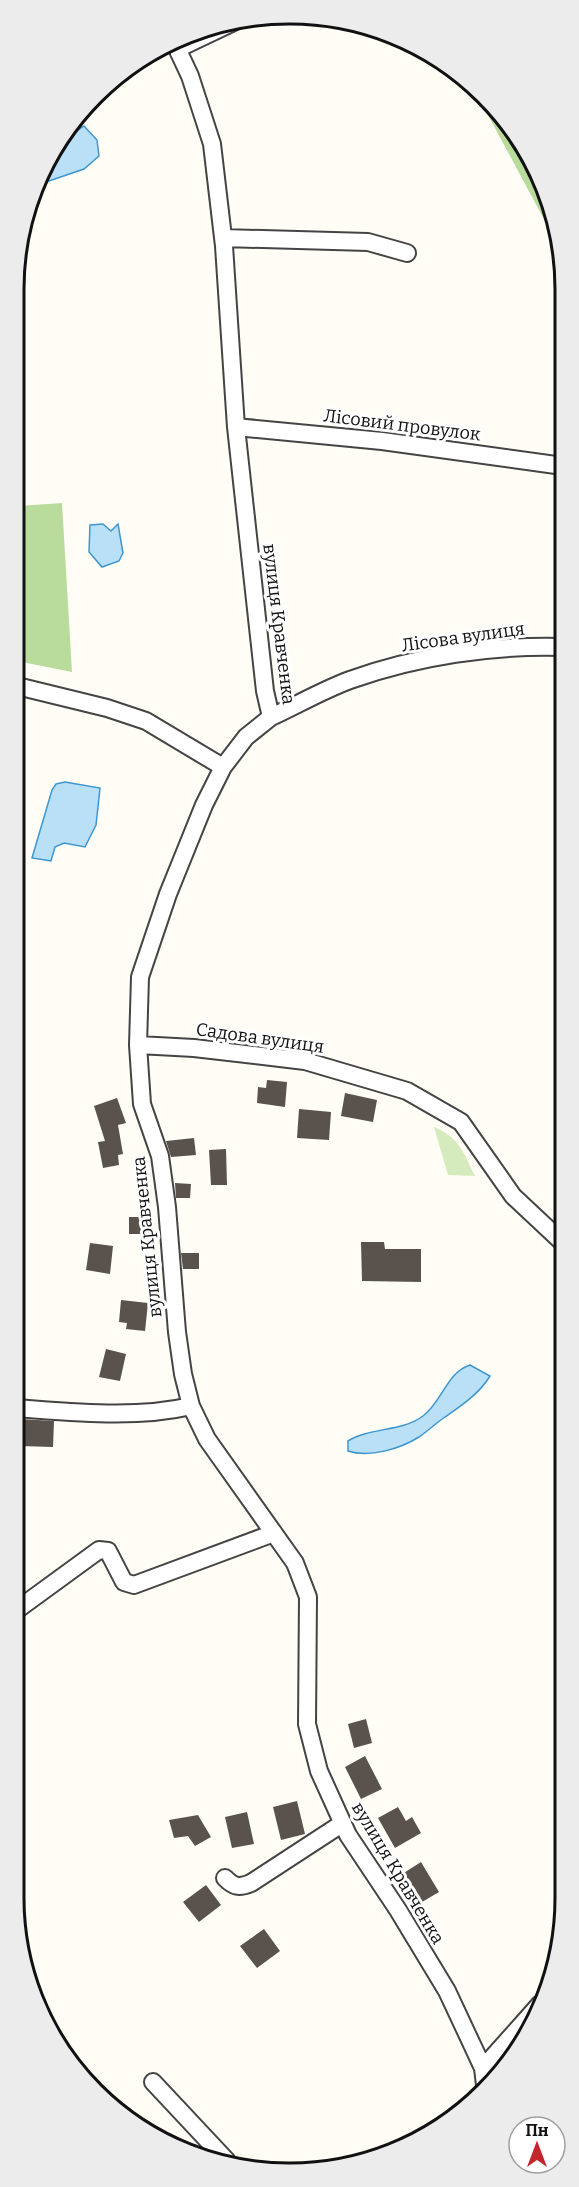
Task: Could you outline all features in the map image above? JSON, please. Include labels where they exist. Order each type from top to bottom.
[{"type":"street","name":"вулиця Кравченка","points":[[177,49],[190,76],[212,144],[223,238],[236,427],[265,691],[271,717],[246,737],[223,767],[204,805],[168,894],[140,977],[138,1045],[142,1104],[160,1156],[167,1207],[177,1332],[183,1374],[191,1406],[207,1439],[295,1563],[308,1598],[307,1724],[319,1771],[348,1835],[398,1910],[447,1991],[484,2077]]},
{"type":"street","points":[[223,238],[368,242],[407,253]]},
{"type":"street","name":"Лісовий провулок","points":[[236,427],[382,441],[555,465]]},
{"type":"street","name":"Лісова вулиця","points":[[271,717],[349,681],[419,660],[529,646],[555,647]]},
{"type":"street","points":[[24,688],[107,708],[146,722],[223,767]]},
{"type":"street","name":"Садова вулиця","points":[[138,1045],[194,1048],[305,1060],[407,1091],[461,1122],[513,1196],[555,1235]]},
{"type":"street","points":[[24,1409],[99,1413],[174,1410],[191,1406]]},
{"type":"street","points":[[24,1605],[99,1550],[108,1551],[124,1582],[134,1585],[274,1533]]},
{"type":"street","points":[[225,1878],[233,1885],[242,1887],[251,1883],[343,1823]]},
{"type":"street","points":[[484,2077],[515,2036]]},
{"type":"street","points":[[153,2082],[220,2154]]},
{"type":"green space","points":[[486,111],[510,142],[528,172],[546,223]]},
{"type":"green space","points":[[62,503],[72,672],[24,662],[24,506]]},
{"type":"green space","points":[[434,1127],[455,1141],[464,1153],[475,1176],[448,1175]]},
{"type":"water","points":[[84,126],[97,140],[99,156],[84,169],[47,181],[51,172],[77,131]]},
{"type":"water","points":[[103,524],[111,531],[118,524],[123,553],[119,561],[102,567],[89,552],[90,525]]},
{"type":"water","points":[[65,782],[100,788],[96,825],[85,847],[64,843],[55,847],[51,861],[32,858],[52,790],[56,784]]},
{"type":"water","points":[[470,1365],[490,1376],[470,1399],[422,1435],[403,1445],[375,1453],[348,1451],[348,1441],[366,1433],[406,1425],[423,1416],[456,1374]]},
{"type":"building","points":[[267,1080],[287,1082],[285,1107],[257,1103],[258,1087],[266,1088]]},
{"type":"building","points":[[345,1093],[377,1100],[373,1122],[341,1116]]},
{"type":"building","points":[[117,1098],[126,1123],[118,1125],[123,1154],[118,1155],[119,1165],[103,1168],[98,1142],[105,1141],[94,1106]]},
{"type":"building","points":[[299,1109],[331,1112],[329,1140],[297,1138]]},
{"type":"building","points":[[194,1138],[196,1155],[171,1157],[166,1141]]},
{"type":"building","points":[[226,1149],[227,1185],[211,1185],[209,1150]]},
{"type":"building","points":[[175,1183],[191,1184],[190,1198],[176,1198]]},
{"type":"building","points":[[129,1217],[149,1217],[149,1234],[129,1234]]},
{"type":"building","points":[[361,1242],[384,1242],[385,1249],[421,1249],[421,1282],[362,1281]]},
{"type":"building","points":[[90,1243],[113,1246],[110,1274],[86,1270]]},
{"type":"building","points":[[181,1253],[199,1253],[199,1269],[183,1269]]},
{"type":"building","points":[[121,1300],[148,1303],[145,1331],[126,1329],[127,1323],[119,1322]]},
{"type":"building","points":[[106,1349],[126,1354],[120,1381],[99,1377]]},
{"type":"building","points":[[24,1419],[54,1421],[53,1447],[24,1446]]},
{"type":"building","points":[[366,1719],[372,1743],[354,1748],[348,1724]]},
{"type":"building","points":[[365,1756],[382,1789],[361,1799],[345,1767]]},
{"type":"building","points":[[297,1801],[305,1834],[281,1840],[273,1807]]},
{"type":"building","points":[[398,1807],[406,1821],[412,1817],[421,1833],[395,1848],[378,1818]]},
{"type":"building","points":[[247,1812],[254,1844],[232,1848],[225,1817]]},
{"type":"building","points":[[198,1815],[211,1837],[195,1846],[188,1836],[174,1838],[169,1820]]},
{"type":"building","points":[[421,1862],[439,1892],[417,1905],[399,1876]]},
{"type":"building","points":[[206,1885],[221,1905],[199,1922],[183,1902]]},
{"type":"building","points":[[264,1929],[280,1951],[257,1968],[240,1946]]}]
